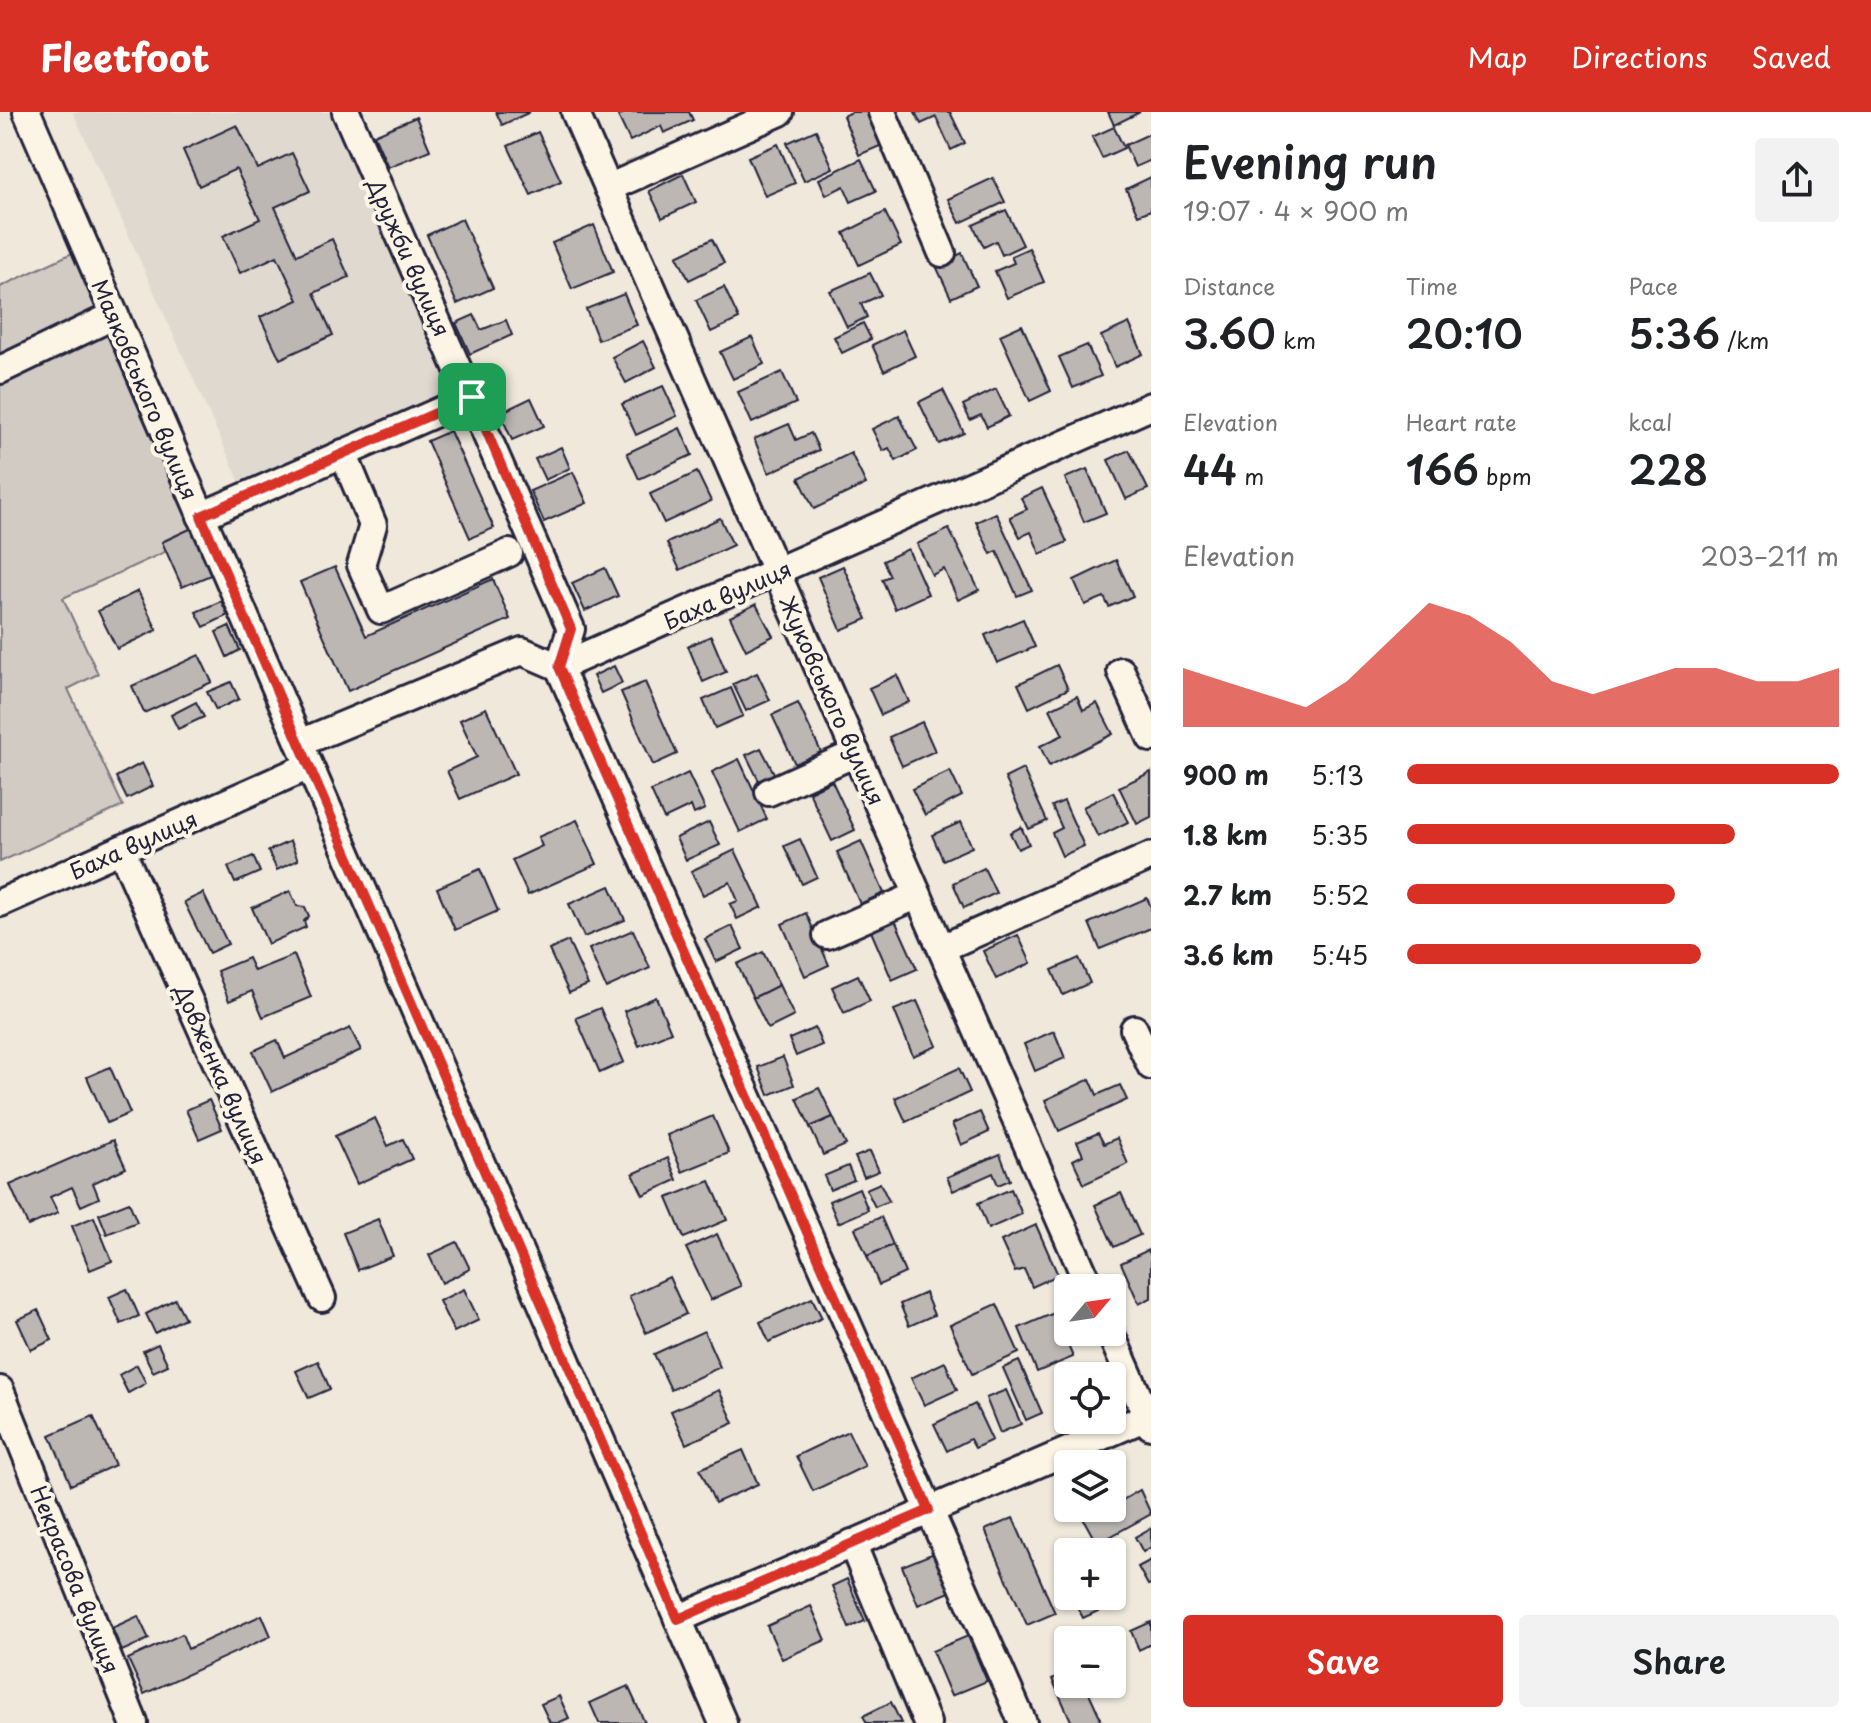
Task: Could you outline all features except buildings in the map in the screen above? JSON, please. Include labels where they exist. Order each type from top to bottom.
[{"type":"street","name":"Маяковського вулиця","points":[[27,112],[723,1723]]},
{"type":"street","name":"Дружби вулиця","points":[[346,112],[571,629],[559,667]]},
{"type":"street","name":"Жуковського вулиця","points":[[575,112],[1084,1274]]},
{"type":"street","points":[[608,188],[780,112]]},
{"type":"street","points":[[882,112],[942,253]]},
{"type":"street","points":[[0,370],[115,315]]},
{"type":"street","points":[[201,516],[472,397]]},
{"type":"street","name":"Баха вулиця","points":[[0,903],[121,849],[304,754],[522,651],[559,667],[1151,406]]},
{"type":"street","points":[[343,453],[373,525],[361,565],[381,610],[509,553]]},
{"type":"street","points":[[559,667],[1023,1723]]},
{"type":"street","points":[[1121,671],[1151,738]]},
{"type":"street","points":[[769,792],[856,753]]},
{"type":"street","name":"Довженка вулиця","points":[[121,849],[322,1298]]},
{"type":"street","points":[[942,948],[1149,862]]},
{"type":"street","points":[[827,935],[918,895]]},
{"type":"street","points":[[1134,1029],[1151,1066]]},
{"type":"street","points":[[678,1619],[929,1510],[1150,1419],[1116,1346]]},
{"type":"street","name":"Некрасова вулиця","points":[[0,1390],[134,1723]]},
{"type":"street","points":[[852,1543],[927,1723]]},
{"type":"shaded area","points":[[73,112],[339,112],[465,393],[244,491]]},
{"type":"shaded area","points":[[72,253],[192,528],[163,541],[167,551],[63,598],[98,674],[68,689],[123,806],[0,862],[0,287]]},
{"type":"route","points":[[472,397],[571,629],[559,667],[929,1510],[678,1619],[201,516],[472,397]]}]
